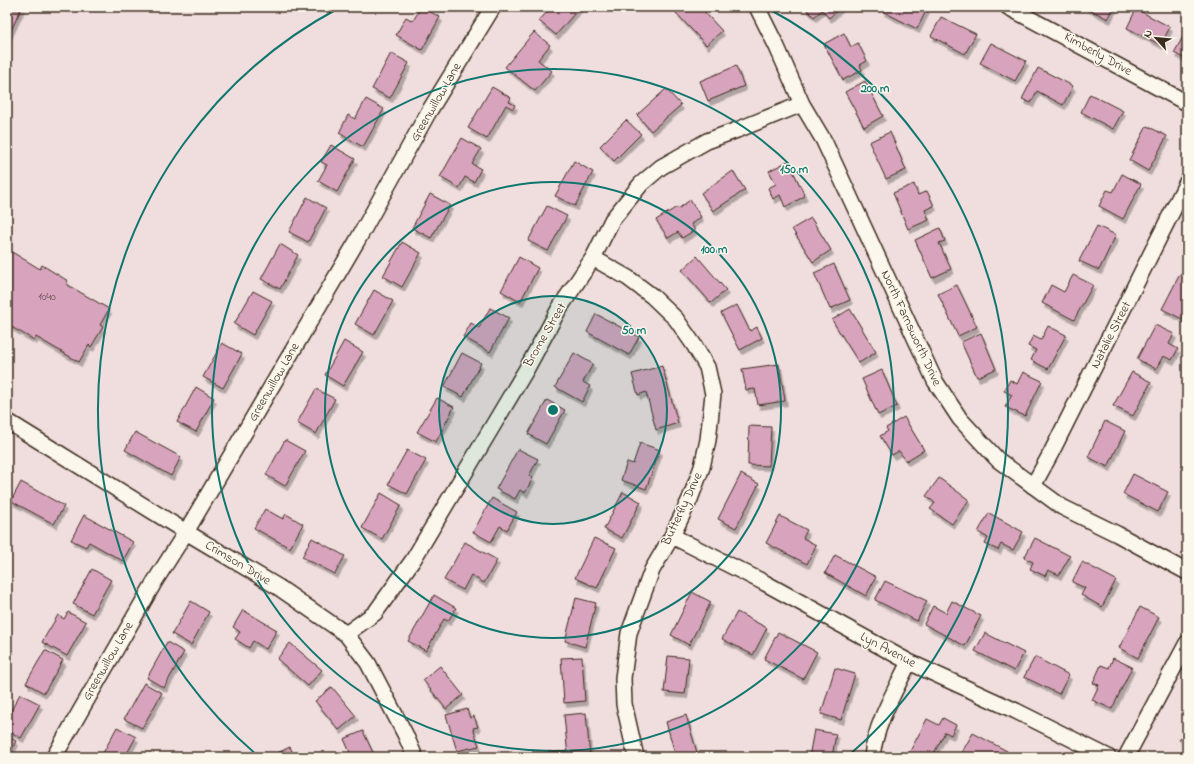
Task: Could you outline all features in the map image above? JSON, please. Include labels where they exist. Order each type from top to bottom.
[{"type":"street","name":"Greenwillow Lane","points":[[54,757],[155,580],[186,532],[353,247],[428,113],[492,7]]},
{"type":"street","name":"North Farnsworth Drive","points":[[757,7],[777,47],[802,104],[824,141],[935,381],[960,419],[998,460],[1062,506],[1187,572]]},
{"type":"street","name":"Kimberly Drive","points":[[1008,7],[1187,103]]},
{"type":"street","name":"Brome Street","points":[[346,634],[375,613],[413,560],[526,370],[559,308],[593,258],[612,220],[641,184],[660,167],[707,141],[802,104]]},
{"type":"street","name":"Natalie Street","points":[[1033,486],[1187,182]]},
{"type":"street","name":"Butterfly Drive","points":[[593,258],[628,278],[652,296],[676,319],[694,344],[707,368],[713,394],[708,440],[702,467],[690,499],[672,536],[652,570],[629,633],[623,678],[624,704],[636,757]]},
{"type":"street","name":"Crimson Drive","points":[[7,421],[278,587],[346,634],[368,663],[405,734],[415,757]]},
{"type":"street","name":"Lyn Avenue","points":[[672,536],[765,583],[909,662],[1016,711],[1108,757]]},
{"type":"street","points":[[1126,757],[1187,643]]},
{"type":"street","points":[[872,757],[873,743],[887,708],[909,662]]},
{"type":"building","points":[[7,7],[22,7],[7,39]]},
{"type":"building","points":[[421,7],[440,17],[422,50],[396,35],[406,17],[413,21]]},
{"type":"building","points":[[551,7],[580,7],[556,35],[539,21]]},
{"type":"building","points":[[683,7],[700,7],[722,31],[706,45],[676,13]]},
{"type":"building","points":[[804,7],[841,7],[829,18],[822,10],[814,17]]},
{"type":"building","points":[[884,7],[922,7],[927,9],[917,29],[882,11]]},
{"type":"building","points":[[1085,7],[1114,7],[1108,19]]},
{"type":"building","points":[[1136,9],[1170,27],[1161,45],[1127,28]]},
{"type":"building","points":[[941,17],[976,34],[965,54],[931,36]]},
{"type":"building","points":[[534,32],[550,45],[538,60],[552,71],[535,91],[505,67]]},
{"type":"building","points":[[844,33],[851,47],[858,43],[867,61],[860,65],[862,70],[843,80],[824,44]]},
{"type":"building","points":[[1185,33],[1187,34],[1187,60],[1174,53]]},
{"type":"building","points":[[991,43],[1026,61],[1015,81],[980,63]]},
{"type":"building","points":[[391,53],[409,63],[390,98],[372,89]]},
{"type":"building","points":[[736,66],[744,86],[708,101],[700,81]]},
{"type":"building","points":[[1038,68],[1073,86],[1063,105],[1037,91],[1031,103],[1022,99]]},
{"type":"building","points":[[865,81],[883,116],[864,127],[845,92]]},
{"type":"building","points":[[492,87],[511,98],[509,102],[515,105],[513,109],[506,105],[487,139],[468,128]]},
{"type":"building","points":[[666,89],[681,105],[651,131],[637,115]]},
{"type":"building","points":[[1090,94],[1123,111],[1113,129],[1081,112]]},
{"type":"building","points":[[366,99],[384,109],[363,147],[339,133],[348,115],[355,119]]},
{"type":"building","points":[[626,120],[641,134],[614,161],[600,146]]},
{"type":"building","points":[[1147,126],[1167,136],[1148,171],[1129,160]]},
{"type":"building","points":[[890,132],[906,170],[886,179],[869,142]]},
{"type":"building","points":[[462,138],[481,149],[472,164],[481,169],[474,182],[465,177],[459,188],[440,177]]},
{"type":"building","points":[[331,145],[355,159],[337,192],[318,181],[327,165],[321,162]]},
{"type":"building","points":[[574,161],[593,172],[575,206],[555,196]]},
{"type":"building","points":[[788,161],[805,196],[785,207],[780,195],[773,199],[768,188],[776,184],[769,171]]},
{"type":"building","points":[[733,171],[745,190],[713,211],[701,193]]},
{"type":"building","points":[[1122,174],[1141,184],[1123,219],[1099,206],[1107,190],[1113,192]]},
{"type":"building","points":[[914,184],[918,195],[927,191],[934,206],[925,210],[929,220],[908,229],[893,193]]},
{"type":"building","points":[[430,194],[450,205],[431,238],[412,228]]},
{"type":"building","points":[[307,197],[326,208],[308,242],[289,232]]},
{"type":"building","points":[[690,200],[701,217],[691,224],[695,230],[682,238],[678,232],[668,238],[656,220],[677,207],[678,209]]},
{"type":"building","points":[[547,206],[567,216],[548,251],[528,241]]},
{"type":"building","points":[[811,218],[831,250],[813,262],[792,229]]},
{"type":"building","points":[[1097,226],[1116,235],[1099,270],[1079,261]]},
{"type":"building","points":[[940,228],[945,241],[939,243],[951,269],[932,278],[915,240]]},
{"type":"building","points":[[402,242],[421,253],[402,287],[383,276]]},
{"type":"building","points":[[280,244],[298,255],[280,289],[261,279]]},
{"type":"building","points":[[7,249],[40,269],[42,265],[68,281],[66,284],[109,309],[100,325],[103,327],[91,347],[89,345],[79,362],[36,337],[34,340],[8,325],[10,321],[7,319]]},
{"type":"building","points":[[697,256],[726,290],[711,303],[682,270]]},
{"type":"building","points":[[519,257],[538,268],[520,302],[501,291]]},
{"type":"building","points":[[834,264],[850,300],[830,309],[814,273]]},
{"type":"building","points":[[1180,274],[1187,277],[1187,309],[1182,319],[1162,309]]},
{"type":"building","points":[[1073,275],[1093,285],[1074,320],[1042,303],[1051,285],[1064,292]]},
{"type":"building","points":[[957,285],[977,327],[958,336],[938,294]]},
{"type":"building","points":[[374,290],[393,301],[374,335],[355,324]]},
{"type":"building","points":[[253,291],[272,301],[253,335],[234,324]]},
{"type":"building","points":[[737,305],[750,331],[757,327],[762,338],[740,350],[721,313]]},
{"type":"building","points":[[490,308],[509,318],[490,352],[463,337],[471,323],[479,328]]},
{"type":"building","points":[[850,309],[876,352],[859,363],[832,320]]},
{"type":"building","points":[[596,314],[639,337],[629,355],[587,332]]},
{"type":"building","points":[[1155,325],[1174,334],[1169,344],[1178,349],[1172,360],[1163,356],[1156,369],[1137,359]]},
{"type":"building","points":[[1048,326],[1066,335],[1048,369],[1031,360],[1036,350],[1028,346],[1033,336],[1041,340]]},
{"type":"building","points":[[981,333],[996,369],[977,377],[961,342]]},
{"type":"building","points":[[344,341],[363,352],[343,386],[325,375]]},
{"type":"building","points":[[222,343],[242,354],[223,388],[203,377]]},
{"type":"building","points":[[462,353],[481,363],[463,397],[444,387]]},
{"type":"building","points":[[574,353],[593,364],[583,382],[590,386],[582,402],[555,387]]},
{"type":"building","points":[[779,364],[785,401],[758,405],[755,389],[746,390],[742,369]]},
{"type":"building","points":[[662,366],[678,423],[656,430],[646,392],[638,395],[632,374]]},
{"type":"building","points":[[882,370],[897,406],[878,415],[862,379]]},
{"type":"building","points":[[1023,372],[1042,381],[1025,416],[1005,407],[1012,395],[1004,391],[1010,380],[1017,384]]},
{"type":"building","points":[[1132,372],[1151,382],[1133,416],[1113,406]]},
{"type":"building","points":[[196,387],[214,398],[196,432],[177,422]]},
{"type":"building","points":[[316,389],[335,399],[316,434],[297,423]]},
{"type":"building","points":[[437,398],[454,407],[436,442],[417,432]]},
{"type":"building","points":[[547,400],[565,410],[546,444],[528,434]]},
{"type":"building","points":[[904,417],[924,450],[906,461],[899,451],[892,455],[880,436],[888,431],[886,428]]},
{"type":"building","points":[[1105,421],[1125,431],[1108,467],[1088,457]]},
{"type":"building","points":[[749,426],[771,427],[769,466],[748,465]]},
{"type":"building","points":[[135,432],[181,457],[171,476],[125,450]]},
{"type":"building","points":[[285,440],[305,451],[285,486],[266,475]]},
{"type":"building","points":[[640,443],[660,450],[646,489],[621,480],[627,462],[633,464]]},
{"type":"building","points":[[518,449],[538,459],[529,476],[533,478],[525,493],[520,490],[515,499],[496,489]]},
{"type":"building","points":[[407,450],[426,460],[407,494],[388,484]]},
{"type":"building","points":[[741,474],[759,484],[736,528],[718,519]]},
{"type":"building","points":[[1133,474],[1168,492],[1158,512],[1123,494]]},
{"type":"building","points":[[939,478],[969,500],[952,524],[930,509],[935,503],[926,496]]},
{"type":"building","points":[[21,482],[64,506],[54,524],[11,501]]},
{"type":"building","points":[[623,492],[641,502],[622,538],[604,529]]},
{"type":"building","points":[[381,493],[401,505],[382,539],[362,528]]},
{"type":"building","points":[[492,498],[517,512],[507,530],[500,526],[491,542],[473,532]]},
{"type":"building","points":[[265,509],[283,519],[286,514],[303,524],[290,548],[254,528]]},
{"type":"building","points":[[989,513],[1023,532],[1013,550],[1001,544],[998,550],[985,544],[988,538],[978,532]]},
{"type":"building","points":[[84,515],[133,542],[123,561],[89,542],[86,547],[71,540]]},
{"type":"building","points":[[780,516],[807,530],[803,538],[816,545],[807,564],[766,543]]},
{"type":"building","points":[[312,538],[345,556],[335,574],[302,557]]},
{"type":"building","points":[[594,538],[616,548],[597,588],[575,578]]},
{"type":"building","points":[[1035,538],[1070,556],[1059,575],[1048,570],[1045,576],[1030,569],[1033,562],[1024,558]]},
{"type":"building","points":[[465,542],[497,560],[484,583],[471,575],[463,590],[444,580]]},
{"type":"building","points":[[835,555],[876,577],[866,596],[825,573]]},
{"type":"building","points":[[1082,562],[1116,580],[1102,607],[1081,595],[1085,588],[1072,582]]},
{"type":"building","points":[[92,569],[111,580],[92,614],[73,604]]},
{"type":"building","points":[[885,581],[927,601],[917,621],[875,600]]},
{"type":"building","points":[[692,592],[711,602],[689,645],[671,635]]},
{"type":"building","points":[[434,595],[456,608],[448,621],[444,619],[426,651],[408,641]]},
{"type":"building","points":[[576,598],[596,603],[585,647],[565,641]]},
{"type":"building","points":[[191,601],[209,612],[191,645],[172,634]]},
{"type":"building","points":[[952,601],[981,616],[965,646],[924,624],[933,606],[946,613]]},
{"type":"building","points":[[1140,607],[1159,617],[1138,658],[1119,648]]},
{"type":"building","points":[[243,610],[277,630],[266,649],[253,641],[249,648],[235,639],[240,632],[233,627]]},
{"type":"building","points":[[68,612],[86,622],[67,656],[42,642],[58,615],[64,619]]},
{"type":"building","points":[[737,612],[767,628],[753,655],[722,639]]},
{"type":"building","points":[[778,632],[817,652],[803,679],[764,659]]},
{"type":"building","points":[[985,633],[1024,653],[1014,671],[975,651]]},
{"type":"building","points":[[167,642],[184,652],[164,688],[147,678]]},
{"type":"building","points":[[290,643],[322,670],[308,686],[277,659]]},
{"type":"building","points":[[45,650],[63,660],[44,693],[26,683]]},
{"type":"building","points":[[668,656],[689,658],[685,694],[664,692]]},
{"type":"building","points":[[582,657],[585,701],[564,703],[561,658]]},
{"type":"building","points":[[1035,657],[1069,675],[1059,694],[1024,677]]},
{"type":"building","points":[[1113,658],[1132,667],[1112,709],[1092,700],[1099,685],[1093,683],[1101,665],[1109,668]]},
{"type":"building","points":[[440,666],[463,695],[446,709],[423,680]]},
{"type":"building","points":[[835,668],[855,674],[841,720],[821,714]]},
{"type":"building","points":[[144,683],[162,693],[142,728],[124,719]]},
{"type":"building","points":[[332,687],[356,716],[339,730],[315,701]]},
{"type":"building","points":[[20,694],[40,704],[21,738],[7,730],[7,718]]},
{"type":"building","points":[[467,709],[470,718],[474,716],[478,727],[473,728],[479,746],[457,751],[446,715]]},
{"type":"building","points":[[586,713],[590,757],[568,757],[564,715]]},
{"type":"building","points":[[686,715],[698,756],[676,757],[666,722]]},
{"type":"building","points":[[943,718],[956,725],[951,735],[945,732],[932,757],[907,757],[927,719],[939,725]]},
{"type":"building","points":[[1187,726],[1187,744],[1179,740]]},
{"type":"building","points":[[117,727],[136,737],[125,757],[101,757]]},
{"type":"building","points":[[814,730],[836,734],[832,757],[809,757]]},
{"type":"building","points":[[363,731],[375,757],[352,757],[344,739]]},
{"type":"building","points":[[973,733],[1007,751],[1004,757],[972,757],[962,752]]},
{"type":"building","points":[[7,736],[16,741],[8,757],[7,757]]},
{"type":"building","points":[[290,747],[295,757],[271,757],[271,756]]}]
